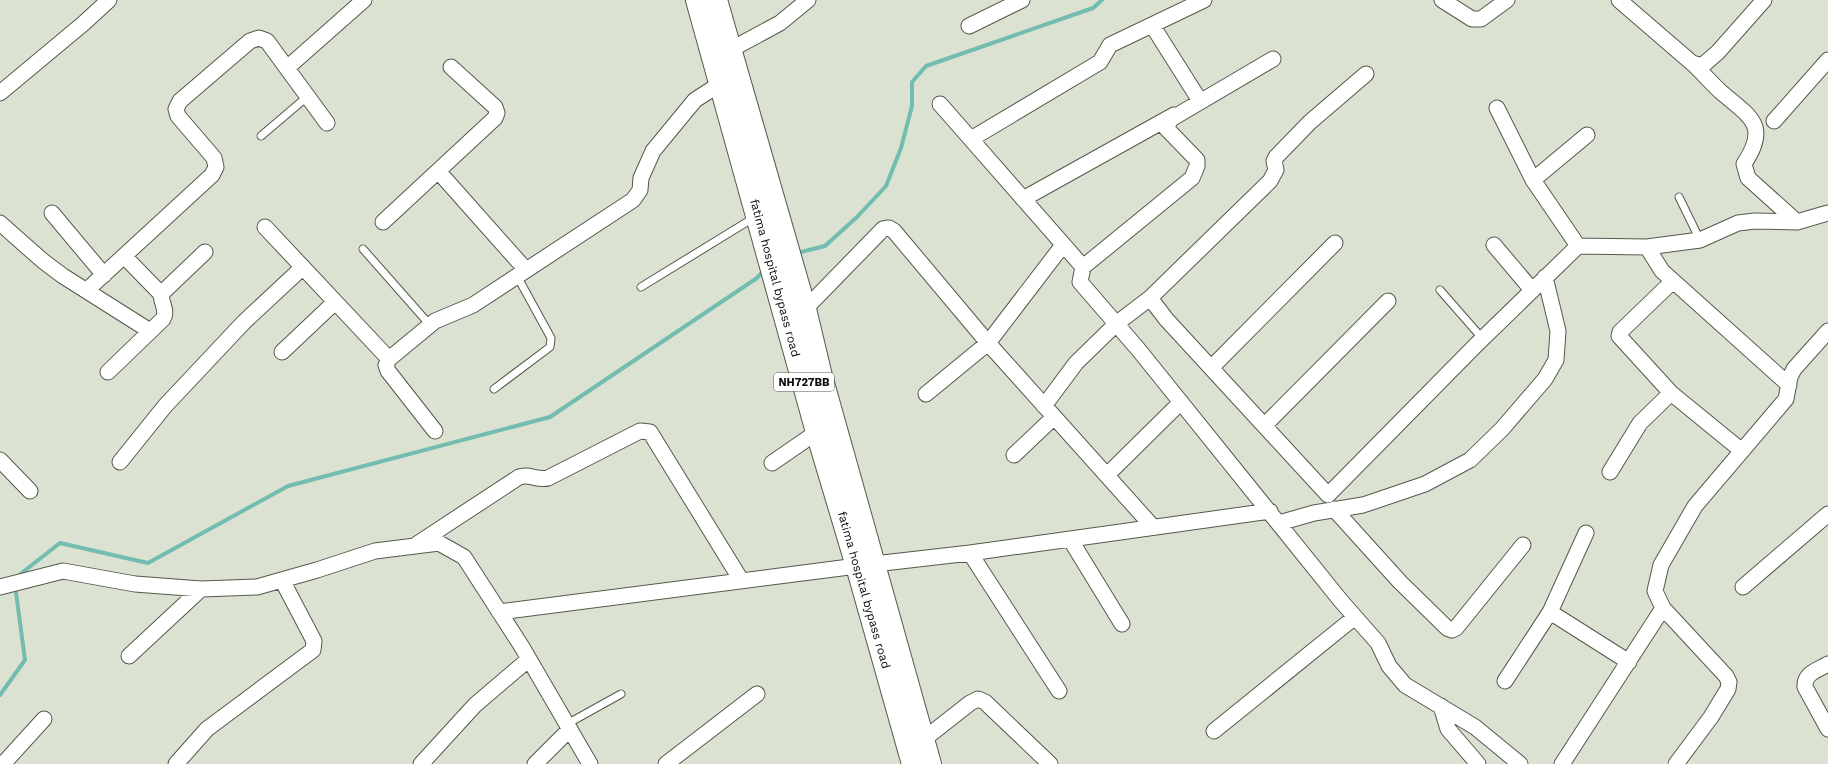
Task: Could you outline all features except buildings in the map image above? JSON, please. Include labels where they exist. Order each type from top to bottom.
[{"type":"highway","name":"fatima hospital bypass road","points":[[697,0],[721,52],[805,309],[817,432],[866,565],[912,764]]},
{"type":"highway","name":"fatima hospital bypass road","points":[[716,0],[721,52],[720,84],[758,216],[812,378],[866,565],[930,764]]},
{"type":"street","points":[[0,93],[84,23],[109,0]]},
{"type":"street","points":[[287,68],[364,0]]},
{"type":"street","points":[[721,52],[780,23],[808,0]]},
{"type":"street","points":[[969,26],[1022,0]]},
{"type":"street","points":[[971,139],[1100,62],[1110,45],[1204,0]]},
{"type":"street","points":[[1442,0],[1472,19],[1477,20],[1481,19],[1507,0]]},
{"type":"street","points":[[1619,0],[1692,63],[1718,90],[1753,119],[1757,135],[1753,151],[1744,164],[1748,178],[1797,222]]},
{"type":"street","points":[[1692,63],[1702,66],[1718,52],[1764,0]]},
{"type":"street","points":[[1152,25],[1200,101]]},
{"type":"street","points":[[87,290],[212,175],[216,167],[214,158],[178,116],[176,109],[180,101],[250,41],[259,38],[267,41],[327,123]]},
{"type":"street","points":[[1023,199],[1273,59]]},
{"type":"street","points":[[1774,121],[1828,60]]},
{"type":"street","points":[[383,222],[495,118],[497,113],[495,107],[451,67]]},
{"type":"street","points":[[1014,455],[1049,411],[1076,363],[1116,324],[1150,298],[1270,181],[1276,170],[1274,162],[1281,152],[1310,122],[1366,74]]},
{"type":"street","points":[[435,431],[388,371],[386,364],[389,359],[442,316],[473,305],[637,196],[641,178],[653,151],[695,100],[720,84]]},
{"type":"street","points":[[940,104],[1083,267]]},
{"type":"street","points":[[1497,108],[1533,180],[1578,246]]},
{"type":"street","points":[[1177,114],[1171,119],[1166,128],[1197,160],[1192,178],[1083,267],[1080,282],[1181,402],[1378,643],[1389,666],[1405,685],[1475,727],[1520,764]]},
{"type":"street","points":[[1533,180],[1587,135]]},
{"type":"street","points":[[438,171],[522,273]]},
{"type":"street","points":[[52,213],[104,275]]},
{"type":"street","points":[[1328,495],[1482,338],[1578,246],[1647,247],[1700,240],[1738,223],[1755,221],[1797,222],[1828,213]]},
{"type":"street","points":[[0,223],[43,261],[150,331]]},
{"type":"street","points":[[265,227],[389,359]]},
{"type":"street","points":[[805,309],[883,229],[889,228],[894,231],[988,342],[1153,527]]},
{"type":"street","points":[[1212,368],[1335,243]]},
{"type":"street","points":[[926,394],[988,342],[1063,245]]},
{"type":"street","points":[[1494,245],[1532,290]]},
{"type":"street","points":[[1647,247],[1662,271],[1789,385]]},
{"type":"street","points":[[161,294],[205,252]]},
{"type":"street","points":[[108,372],[165,315],[161,294],[124,256]]},
{"type":"street","points":[[120,462],[164,406],[244,322],[302,267]]},
{"type":"street","points":[[1279,523],[1314,513],[1363,505],[1425,484],[1470,460],[1502,428],[1540,385],[1556,360],[1558,331],[1545,277]]},
{"type":"street","points":[[1673,280],[1620,332],[1618,336],[1671,393],[1742,451]]},
{"type":"street","points":[[1150,298],[1166,319],[1328,495],[1338,509],[1400,582],[1446,628],[1452,630],[1456,628],[1523,545]]},
{"type":"street","points":[[1265,425],[1388,301]]},
{"type":"street","points":[[282,352],[335,302]]},
{"type":"street","points":[[1676,764],[1711,717],[1728,689],[1729,682],[1726,676],[1663,608],[1655,591],[1661,565],[1695,506],[1786,399],[1790,377],[1794,369],[1828,331]]},
{"type":"street","points":[[1610,472],[1640,424],[1671,393]]},
{"type":"street","points":[[1107,475],[1181,402]]},
{"type":"street","points":[[412,547],[519,478],[529,475],[543,479],[548,478],[640,431],[645,430],[650,432],[741,580]]},
{"type":"street","points":[[772,463],[817,432]]},
{"type":"street","points":[[0,460],[30,491]]},
{"type":"street","points":[[499,612],[741,580],[970,553],[1270,511]]},
{"type":"street","points":[[1743,587],[1828,514]]},
{"type":"street","points":[[1505,681],[1550,612],[1586,532]]},
{"type":"street","points":[[1070,539],[1122,624]]},
{"type":"street","points":[[2,586],[63,571],[135,584],[201,588],[257,587],[375,551],[439,543],[464,557],[529,659],[590,764]]},
{"type":"street","points":[[970,553],[1059,691]]},
{"type":"street","points":[[176,764],[207,729],[313,650],[314,641],[282,580]]},
{"type":"street","points":[[129,656],[201,588]]},
{"type":"street","points":[[1562,764],[1663,608]]},
{"type":"street","points":[[1550,612],[1629,662]]},
{"type":"street","points":[[1214,731],[1355,616]]},
{"type":"street","points":[[421,764],[475,706],[529,659]]},
{"type":"street","points":[[1828,664],[1809,674],[1805,682],[1805,687],[1828,729]]},
{"type":"street","points":[[666,764],[757,694]]},
{"type":"street","points":[[923,740],[970,703],[978,700],[985,702],[1050,764]]},
{"type":"street","points":[[1441,706],[1448,729],[1478,764]]},
{"type":"street","points":[[7,763],[44,719]]},
{"type":"street","points":[[536,764],[568,726]]},
{"type":"lane","points":[[261,136],[308,96]]},
{"type":"lane","points":[[1679,197],[1700,240]]},
{"type":"lane","points":[[641,287],[758,216]]},
{"type":"lane","points":[[363,249],[430,325]]},
{"type":"lane","points":[[494,390],[550,347],[552,342],[522,273]]},
{"type":"lane","points":[[1440,290],[1482,338]]},
{"type":"lane","points":[[568,726],[621,694]]},
{"type":"waterway","points":[[801,252],[825,246],[857,217],[886,186],[901,148],[912,106],[912,82],[926,66],[1093,8],[1102,0]]},
{"type":"waterway","points":[[14,579],[60,543],[148,563],[288,486],[550,417],[757,278],[764,270]]},
{"type":"waterway","points":[[0,695],[25,660],[15,585]]}]
